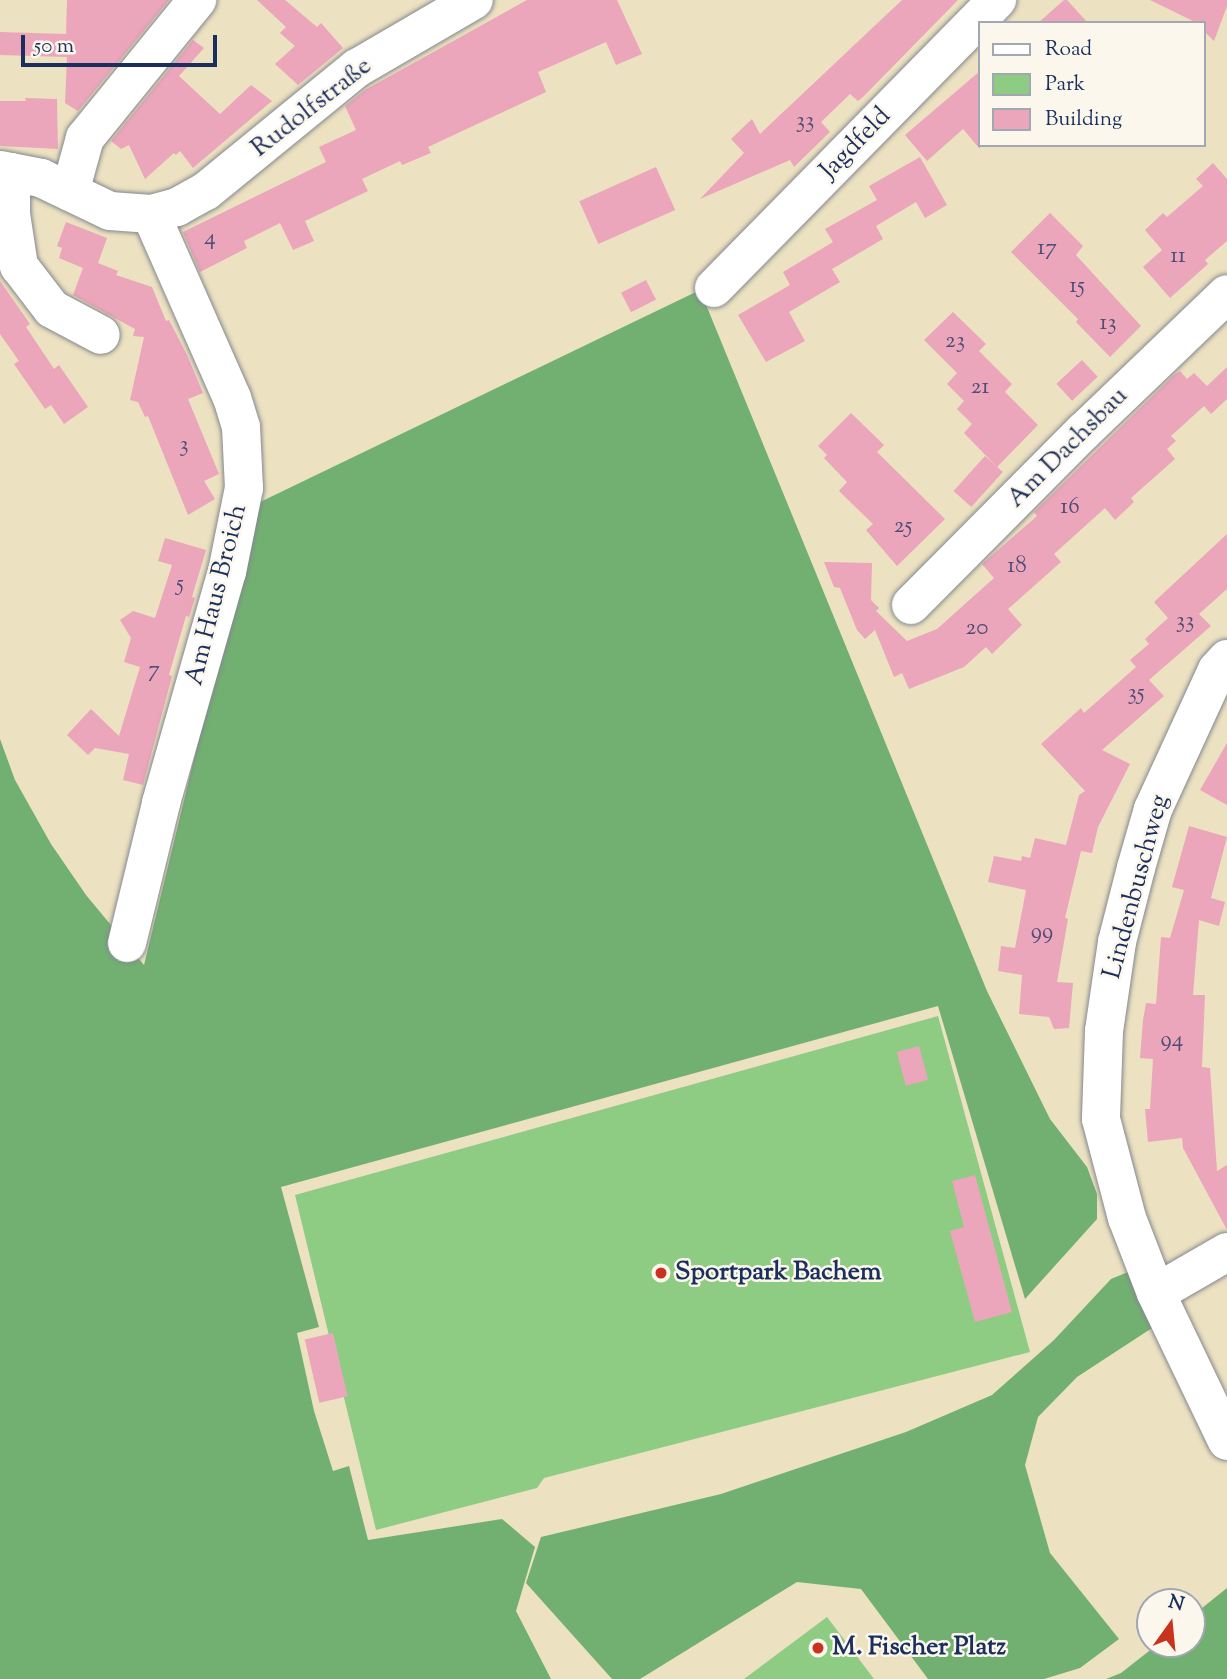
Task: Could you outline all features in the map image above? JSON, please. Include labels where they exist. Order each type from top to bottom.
[{"type":"street","points":[[70,192],[85,138],[197,0]]},
{"type":"street","name":"Rudolfstraße","points":[[151,214],[177,207],[206,191],[357,68],[474,0]]},
{"type":"street","name":"Jagdfeld","points":[[714,288],[997,0]]},
{"type":"street","points":[[101,335],[52,309],[19,266],[5,171],[41,178],[110,211],[151,214]]},
{"type":"street","name":"Am Haus Broich","points":[[127,943],[161,803],[227,572],[244,488],[241,427],[232,398],[151,214]]},
{"type":"street","name":"Am Dachsbau","points":[[911,605],[1083,432],[1227,294]]},
{"type":"street","name":"Lindenbuschweg","points":[[1227,659],[1217,670],[1153,808],[1117,942],[1104,1031],[1101,1119],[1127,1219],[1156,1293],[1227,1441]]},
{"type":"street","points":[[1156,1293],[1227,1252]]},
{"type":"green space","points":[[700,290],[987,991],[1050,1119],[1087,1167],[1097,1194],[1097,1219],[1025,1299],[938,1006],[281,1187],[319,1327],[297,1333],[314,1411],[333,1471],[349,1466],[368,1540],[502,1519],[535,1547],[516,1611],[551,1679],[0,1679],[0,739],[15,780],[51,844],[86,895],[144,965],[256,504]]},
{"type":"green space","name":"Sportpark Bachem","points":[[938,1016],[1030,1352],[544,1478],[537,1488],[376,1530],[295,1195]]},
{"type":"green space","points":[[1128,1272],[1152,1328],[1077,1377],[1038,1417],[1025,1465],[1050,1553],[1119,1639],[1080,1668],[1044,1679],[928,1679],[861,1589],[797,1582],[640,1679],[612,1679],[526,1583],[541,1537],[721,1494],[906,1432],[992,1395],[1054,1340],[1111,1279]]},
{"type":"green space","points":[[1227,1588],[1227,1679],[1106,1679],[1121,1673],[1140,1658],[1206,1658],[1206,1605]]},
{"type":"green space","name":"M. Fischer Platz","points":[[827,1617],[874,1679],[744,1679]]},
{"type":"building","points":[[67,0],[169,0],[78,111],[65,103],[67,57],[0,55],[0,32],[66,34]]},
{"type":"building","points":[[257,0],[285,0],[317,27],[321,23],[343,48],[298,85],[275,64],[295,46],[280,33],[286,27]]},
{"type":"building","points":[[527,0],[617,0],[642,54],[616,65],[606,42],[538,72],[546,92],[428,147],[431,153],[402,165],[400,161],[362,179],[368,191],[305,221],[314,241],[293,250],[280,223],[244,241],[247,248],[200,272],[183,232],[326,162],[319,147],[356,130],[345,106],[365,90]]},
{"type":"building","points":[[902,0],[958,0],[864,96],[858,101],[850,94],[821,122],[830,132],[794,167],[790,160],[700,199],[744,153],[731,139],[752,119],[760,134]]},
{"type":"building","points":[[1067,0],[1086,21],[1040,21]]},
{"type":"building","points":[[1150,0],[1227,0],[1214,41],[1206,33],[1206,21],[1193,21]]},
{"type":"building","points":[[193,40],[204,48],[179,76],[220,114],[251,85],[272,101],[193,168],[180,151],[176,155],[174,153],[145,179],[129,145],[121,149],[111,141]]},
{"type":"building","points":[[978,73],[978,147],[963,129],[927,161],[905,135]]},
{"type":"building","points":[[25,98],[57,99],[58,149],[0,146],[0,101],[26,101]]},
{"type":"building","points":[[920,157],[947,205],[925,218],[916,202],[876,226],[883,239],[832,269],[840,282],[789,312],[805,341],[766,362],[738,315],[790,285],[783,272],[833,242],[825,229],[877,200],[869,186]]},
{"type":"building","points":[[1213,163],[1227,179],[1227,241],[1205,260],[1208,264],[1170,298],[1143,267],[1162,250],[1145,230],[1163,213],[1167,217],[1203,186],[1196,179]]},
{"type":"building","points":[[656,167],[675,210],[598,244],[579,201]]},
{"type":"building","points":[[1050,213],[1083,246],[1076,255],[1141,326],[1110,357],[1076,322],[1078,319],[1011,252]]},
{"type":"building","points":[[66,222],[107,238],[98,263],[118,271],[116,275],[152,287],[166,321],[169,320],[187,355],[203,393],[188,399],[219,474],[204,481],[215,499],[188,515],[148,416],[145,417],[138,402],[130,400],[144,337],[133,336],[135,329],[73,295],[83,268],[59,258],[62,248],[57,246]]},
{"type":"building","points":[[646,280],[656,300],[631,312],[621,293]]},
{"type":"building","points":[[0,281],[30,324],[26,327],[54,369],[59,365],[88,407],[64,424],[51,405],[45,409],[14,364],[19,361],[0,334]]},
{"type":"building","points":[[953,312],[986,344],[979,351],[1012,384],[1005,392],[1038,425],[997,467],[964,433],[972,424],[957,409],[964,401],[947,384],[957,373],[924,340]]},
{"type":"building","points":[[1082,360],[1098,377],[1072,401],[1056,384]]},
{"type":"building","points":[[1227,367],[1227,399],[1211,414],[1204,406],[1171,436],[1176,441],[1167,449],[1175,459],[1131,498],[1134,502],[1115,520],[1105,508],[1054,554],[1061,562],[1008,609],[1022,625],[992,654],[986,647],[964,667],[909,689],[902,673],[894,677],[875,630],[865,639],[857,630],[840,588],[834,587],[824,562],[872,563],[871,600],[879,608],[876,611],[907,641],[937,629],[994,578],[982,564],[1037,516],[1034,512],[1174,375],[1180,371],[1187,379],[1194,373],[1207,386]]},
{"type":"building","points":[[851,413],[884,445],[877,452],[945,519],[897,566],[866,530],[873,524],[839,491],[847,482],[824,458],[827,455],[818,446]]},
{"type":"building","points":[[985,456],[1003,472],[971,507],[954,491]]},
{"type":"building","points":[[1227,534],[1227,589],[1199,614],[1211,626],[1149,680],[1164,696],[1102,750],[1130,764],[1098,827],[1092,853],[1081,851],[1065,918],[1068,919],[1057,982],[1073,983],[1069,1028],[1054,1029],[1049,1017],[1019,1014],[1022,975],[998,971],[1001,946],[1015,948],[1026,890],[988,882],[994,856],[1021,861],[1022,856],[1030,858],[1035,838],[1066,845],[1079,795],[1085,791],[1041,744],[1081,708],[1084,713],[1136,667],[1130,660],[1149,644],[1145,639],[1168,618],[1154,602]]},
{"type":"building","points":[[165,538],[206,550],[192,597],[195,598],[189,617],[186,616],[169,675],[172,676],[143,785],[123,780],[129,754],[95,748],[88,755],[67,735],[91,709],[119,736],[140,667],[124,662],[131,638],[120,620],[133,611],[155,618],[172,565],[158,561]]},
{"type":"building","points":[[1227,743],[1227,805],[1200,790]]},
{"type":"building","points":[[1189,826],[1227,837],[1211,898],[1225,902],[1219,926],[1199,920],[1193,995],[1205,995],[1202,1067],[1210,1068],[1217,1171],[1227,1165],[1227,1230],[1183,1148],[1182,1138],[1148,1142],[1145,1109],[1150,1109],[1153,1059],[1140,1058],[1146,1003],[1156,1004],[1161,937],[1170,938],[1184,890],[1172,887]]},
{"type":"building","points":[[919,1046],[928,1080],[906,1086],[897,1052]]},
{"type":"building","points":[[975,1175],[1012,1312],[975,1322],[950,1231],[964,1227],[952,1181]]},
{"type":"building","points":[[333,1333],[348,1396],[319,1403],[305,1340]]},
{"type":"place","name":"Sportpark Bachem","points":[[661,1273]]},
{"type":"place","name":"M. Fischer Platz","points":[[818,1648]]}]
